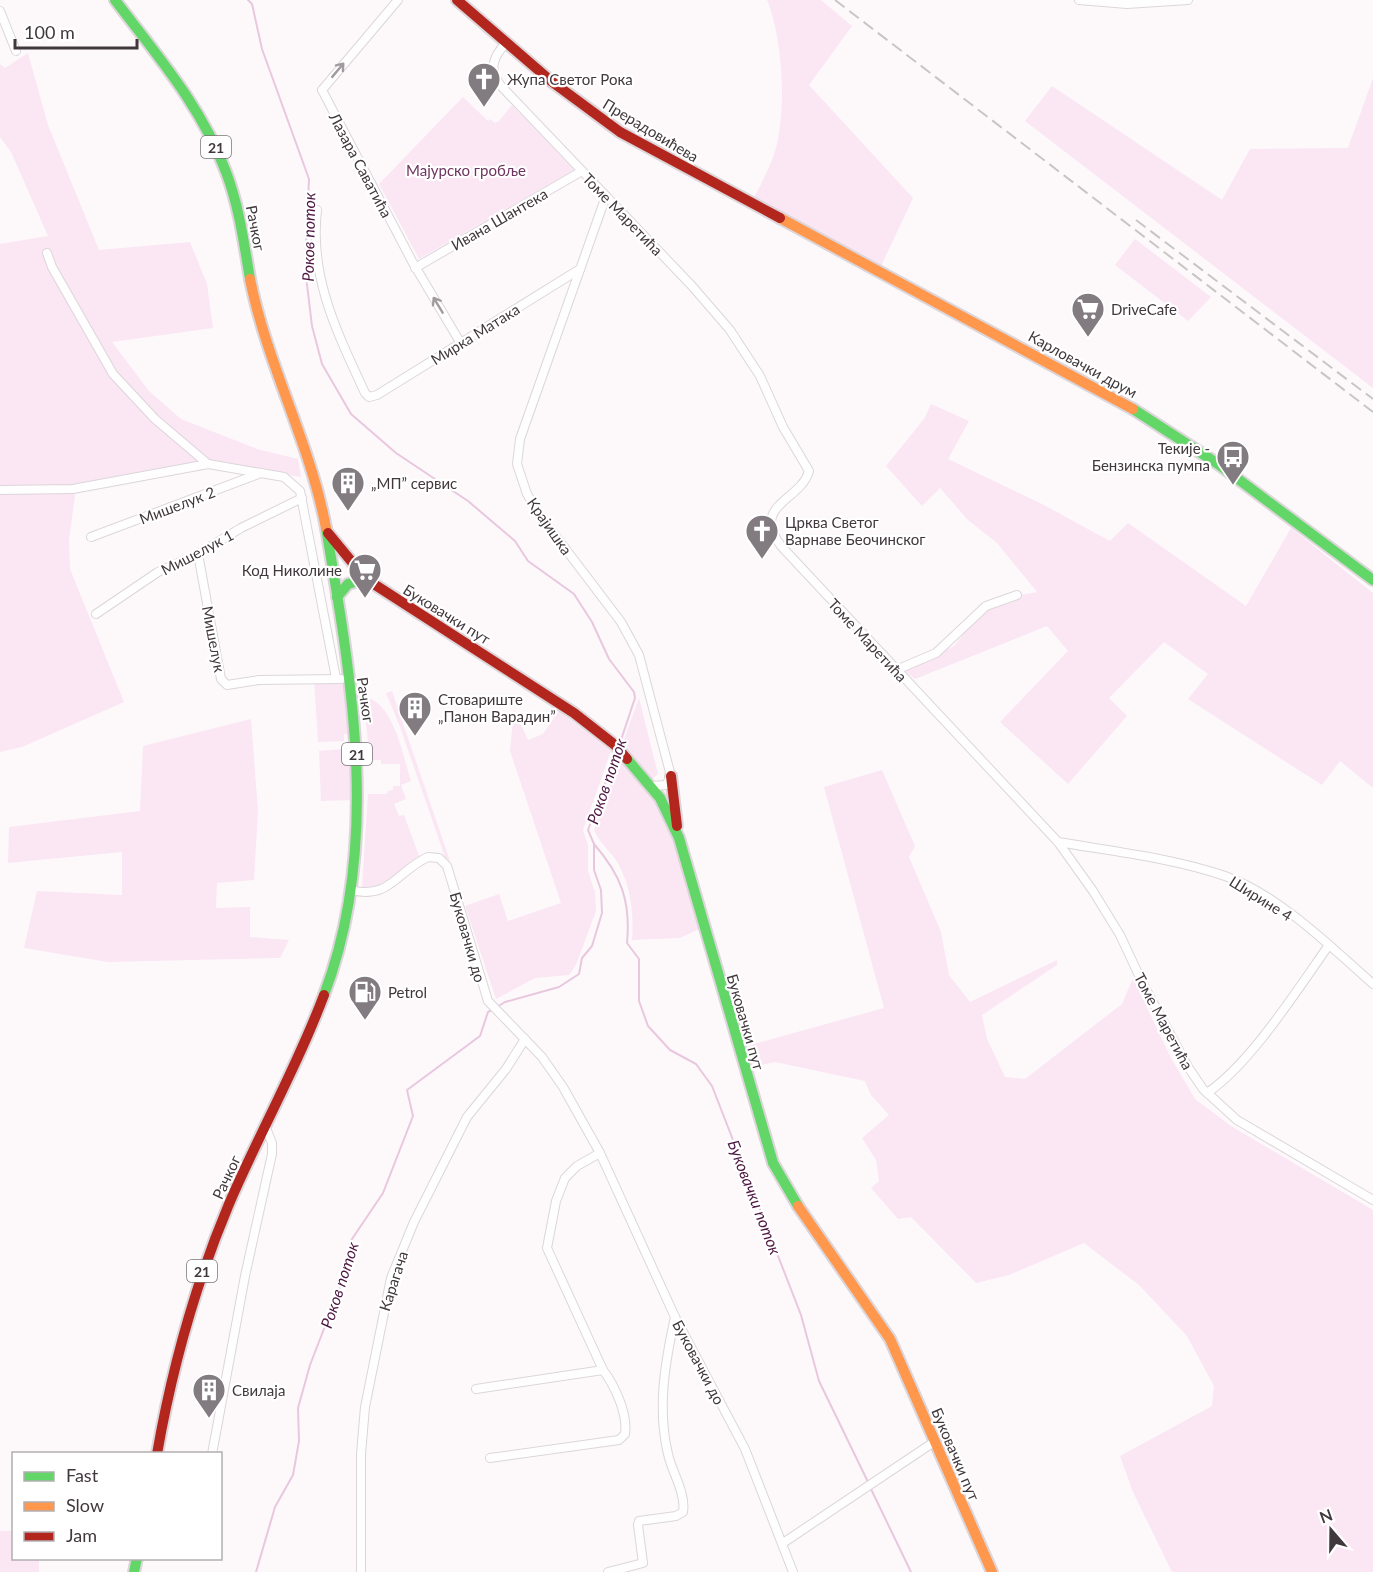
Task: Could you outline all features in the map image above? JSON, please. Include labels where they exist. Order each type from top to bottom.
[{"type":"main road","name":"Рачког","points":[[116,0],[196,112],[226,171],[238,209],[259,319],[310,460],[327,531],[356,741],[360,805],[351,890],[339,949],[303,1051],[230,1203],[182,1328],[157,1452]]},
{"type":"main road","name":"Прерадовићева","points":[[457,0],[551,81],[620,132],[758,207]]},
{"type":"main road","name":"Карловачки друм","points":[[758,207],[1130,407],[1218,464],[1373,580]]},
{"type":"main road","name":"Буковачки пут","points":[[327,531],[366,579],[574,713],[618,749],[651,786],[667,811],[678,838],[773,1163],[812,1229],[885,1331],[992,1572]]},
{"type":"main road","points":[[337,597],[348,584],[366,579]]},
{"type":"main road","points":[[671,776],[678,838]]},
{"type":"street","name":"Лазара Саватића","points":[[398,0],[322,90],[415,268],[460,342]]},
{"type":"street","points":[[1079,0],[1127,4],[1188,0]]},
{"type":"street","points":[[0,11],[16,51]]},
{"type":"street","name":"Томе Маретића","points":[[506,43],[495,54],[492,69],[495,78],[692,286],[740,344],[760,376],[783,427],[808,467],[807,477],[803,483],[773,512],[771,524],[784,550],[1058,842],[1093,891],[1120,935],[1188,1067],[1207,1093],[1237,1120],[1373,1200]]},
{"type":"street","name":"Ивана Шантека","points":[[415,268],[582,171]]},
{"type":"street","name":"Крајишка","points":[[606,196],[520,439],[517,453],[518,472],[539,514],[621,622],[636,648],[647,677],[671,776]]},
{"type":"street","name":"Мирка Матака","points":[[317,210],[316,251],[327,309],[365,393],[369,396],[377,395],[580,269]]},
{"type":"street","points":[[48,253],[52,267],[113,374],[155,419],[208,464]]},
{"type":"street","points":[[0,490],[73,489],[208,464],[290,480],[300,491],[302,498],[336,678],[348,680]]},
{"type":"street","name":"Мишелук 2","points":[[91,537],[262,473]]},
{"type":"street","name":"Мишелук 1","points":[[96,614],[158,572],[198,554],[241,528],[302,498]]},
{"type":"street","name":"Мишелук","points":[[198,554],[221,679],[226,685],[259,680],[336,678]]},
{"type":"street","points":[[896,670],[936,653],[986,606],[1017,595]]},
{"type":"street","points":[[651,786],[666,785],[671,776]]},
{"type":"street","name":"Ширине 4","points":[[1058,842],[1225,876],[1270,901],[1329,945],[1373,984]]},
{"type":"street","name":"Буковачки до","points":[[351,890],[368,894],[378,891],[422,859],[434,856],[440,858],[447,866],[488,1001],[496,1013],[542,1057],[563,1087],[600,1153],[675,1317],[745,1449],[793,1572]]},
{"type":"street","points":[[1207,1093],[1222,1083],[1270,1027],[1329,945]]},
{"type":"street","name":"Карагача","points":[[362,1572],[364,1407],[391,1278],[414,1222],[467,1117],[506,1069],[525,1039]]},
{"type":"street","points":[[212,1452],[245,1276],[272,1154],[272,1143],[266,1128]]},
{"type":"street","points":[[490,1458],[619,1440],[623,1437],[626,1428],[613,1383],[603,1370],[547,1248],[556,1201],[566,1178],[577,1166],[600,1153]]},
{"type":"street","points":[[608,1572],[643,1563],[639,1521],[676,1516],[683,1512],[683,1502],[668,1455],[662,1408],[666,1365],[675,1317]]},
{"type":"street","points":[[476,1389],[603,1370]]},
{"type":"street","points":[[783,1543],[934,1442]]},
{"type":"green space","points":[[767,0],[821,0],[852,26],[809,85],[913,198],[881,266],[754,197],[775,151],[781,116],[780,54]]},
{"type":"green space","points":[[28,53],[48,125],[99,250],[190,242],[207,284],[213,328],[112,342],[149,391],[181,419],[257,449],[298,459],[301,477],[210,464],[76,488],[69,540],[70,569],[124,702],[22,747],[0,752],[0,244],[48,236],[11,152],[0,137],[0,64],[5,68]]},
{"type":"green space","points":[[1373,78],[1373,388],[1025,121],[1052,86],[1222,200],[1250,149],[1348,148]]},
{"type":"green space","name":"Мајурско гробље","points":[[463,97],[488,121],[490,119],[495,123],[512,105],[574,170],[419,259],[379,184]]},
{"type":"green space","points":[[1135,239],[1211,297],[1188,321],[1115,265]]},
{"type":"green space","points":[[931,404],[969,421],[948,459],[1042,504],[1110,541],[1128,523],[1246,606],[1291,528],[1373,593],[1373,788],[1340,761],[1322,785],[1188,699],[1208,674],[1164,642],[1109,698],[1127,716],[1068,784],[1000,722],[1068,651],[1047,626],[915,679],[903,670],[954,646],[979,615],[1016,596],[1037,592],[997,543],[968,520],[940,488],[922,506],[886,466],[924,419]]},
{"type":"green space","points":[[314,680],[338,681],[350,686],[352,735],[344,734],[344,741],[318,742]]},
{"type":"green space","points":[[392,691],[450,861],[445,857],[386,693]]},
{"type":"green space","points":[[363,696],[383,708],[396,731],[411,781],[401,785],[406,799],[394,804],[399,816],[404,815],[419,856],[386,881],[371,887],[362,887],[368,794],[387,794],[388,791],[393,790],[393,786],[400,786],[400,764],[381,764],[381,760],[370,760]]},
{"type":"green space","points":[[639,698],[658,774],[651,780],[622,745]]},
{"type":"green space","points":[[514,709],[528,740],[543,734],[559,711],[611,751],[583,830],[588,845],[588,871],[595,892],[596,911],[576,965],[569,975],[535,978],[496,999],[465,906],[499,894],[508,921],[561,903],[510,751]]},
{"type":"green space","points":[[251,719],[258,811],[254,880],[217,883],[216,908],[250,907],[250,937],[289,940],[280,958],[108,962],[24,948],[37,891],[122,895],[122,852],[8,863],[9,827],[140,811],[143,746]]},
{"type":"green space","points":[[355,748],[357,800],[321,801],[319,751]]},
{"type":"green space","points":[[619,758],[641,781],[663,814],[673,839],[699,929],[680,938],[632,940],[632,911],[623,874],[616,860],[599,840],[594,830]]},
{"type":"green space","points":[[882,770],[915,846],[909,857],[941,932],[949,975],[970,1002],[1057,960],[1057,965],[982,1015],[987,1039],[1005,1077],[1025,1079],[1122,1004],[1133,978],[1170,1056],[1195,1099],[1231,1126],[1373,1210],[1373,1572],[1172,1572],[1133,1492],[1120,1456],[1212,1406],[1214,1386],[1187,1336],[1139,1285],[1084,1243],[1009,1275],[976,1283],[911,1217],[898,1219],[871,1188],[879,1181],[876,1160],[862,1138],[889,1115],[871,1095],[865,1081],[775,1062],[752,1067],[743,1047],[884,1008],[824,787]]},
{"type":"green space","points":[[0,1531],[12,1531],[12,1560],[39,1560],[39,1572],[0,1572]]},
{"type":"waterway","name":"Роков поток","points":[[248,0],[252,4],[262,49],[309,179],[305,268],[312,326],[322,364],[351,414],[396,453],[468,501],[515,541],[528,561],[574,594],[592,622],[609,659],[634,692],[635,698],[620,743]]},
{"type":"waterway","name":"Роков поток","points":[[497,1007],[505,1002],[559,987],[579,974],[582,958],[592,946],[602,913],[601,890],[594,870],[594,844],[588,830],[617,751]]},
{"type":"waterway","name":"Буковачки поток","points":[[594,844],[611,867],[622,889],[627,914],[627,943],[639,959],[639,1001],[648,1026],[670,1050],[696,1064],[712,1086],[801,1315],[819,1381],[868,1482]]},
{"type":"waterway","name":"Роков поток","points":[[256,1572],[275,1507],[293,1475],[299,1441],[298,1408],[310,1365],[339,1290],[350,1242],[383,1193],[413,1116],[407,1090],[480,1036],[488,1012],[492,1010]]},
{"type":"waterway","name":"Буковачки поток","points":[[870,1487],[911,1572]]},
{"type":"railway","points":[[835,0],[1373,412]]},
{"type":"railway","points":[[1136,220],[1373,399]]},
{"type":"traffic: fast","points":[[115,0],[177,82],[216,148],[234,198],[250,279]]},
{"type":"traffic: fast","points":[[1133,409],[1218,464],[1373,580]]},
{"type":"traffic: fast","points":[[324,995],[342,938],[352,881],[357,822],[352,704],[326,528]]},
{"type":"traffic: fast","points":[[337,597],[348,584],[366,579]]},
{"type":"traffic: fast","points":[[627,759],[660,798],[679,838],[773,1163],[798,1206]]},
{"type":"traffic: fast","points":[[134,1572],[137,1560]]},
{"type":"traffic: slow","points":[[780,218],[1133,409]]},
{"type":"traffic: slow","points":[[250,279],[257,311],[310,465],[326,528]]},
{"type":"traffic: slow","points":[[798,1206],[890,1339],[992,1572]]},
{"type":"traffic: jam","points":[[457,0],[551,81],[620,132],[780,218]]},
{"type":"traffic: jam","points":[[328,533],[366,579],[574,713],[615,745],[627,759]]},
{"type":"traffic: jam","points":[[671,776],[677,826]]},
{"type":"traffic: jam","points":[[157,1452],[177,1358],[195,1296],[217,1234],[324,995]]},
{"type":"place","name":"Жупа Светог Рока","points":[[484,108]]},
{"type":"place","name":"DriveCafe","points":[[1088,338]]},
{"type":"place","name":"Текије - Бензинска пумпа","points":[[1233,486]]},
{"type":"place","name":"„МП” сервис","points":[[348,512]]},
{"type":"place","name":"Црква Светог Варнаве Беочинског","points":[[762,560]]},
{"type":"place","name":"Код Николине","points":[[365,599]]},
{"type":"place","name":"Стовариште „Панон Варадин”","points":[[415,737]]},
{"type":"place","name":"Petrol","points":[[365,1021]]},
{"type":"place","name":"Свилаја","points":[[209,1419]]}]
